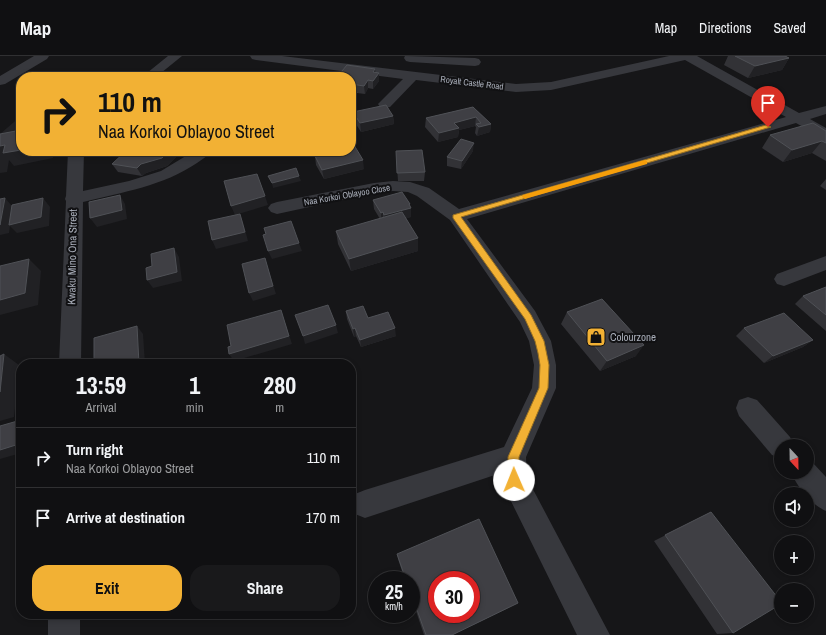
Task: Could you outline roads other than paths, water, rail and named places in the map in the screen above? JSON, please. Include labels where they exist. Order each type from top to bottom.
[{"type":"street","points":[[0,81],[43,56]]},
{"type":"street","points":[[155,72],[176,56]]},
{"type":"street","name":"Royalt Castle Road","points":[[256,56],[350,69],[516,88],[551,86],[686,56]]},
{"type":"street","points":[[350,69],[362,56]]},
{"type":"street","points":[[686,56],[826,134]]},
{"type":"street","points":[[410,58],[476,59],[471,83]]},
{"type":"street","points":[[385,104],[413,76]]},
{"type":"street","points":[[456,216],[826,110]]},
{"type":"street","name":"Kwaku Mino Ona Street","points":[[70,359],[76,156]]},
{"type":"street","points":[[74,199],[147,181],[167,174],[197,156]]},
{"type":"street","name":"Naa Korkoi Oblayoo Close","points":[[278,208],[374,188],[392,186],[410,187],[423,192],[456,216],[528,318],[540,341],[545,365],[544,388],[513,457]]},
{"type":"street","points":[[784,279],[826,263]]},
{"type":"street","points":[[748,408],[775,439]]},
{"type":"street","points":[[365,504],[513,457],[514,480],[594,635]]},
{"type":"street","points":[[810,479],[826,497]]},
{"type":"street","points":[[64,619],[64,635]]},
{"type":"place","name":"Colourzone","points":[[596,337]]}]
